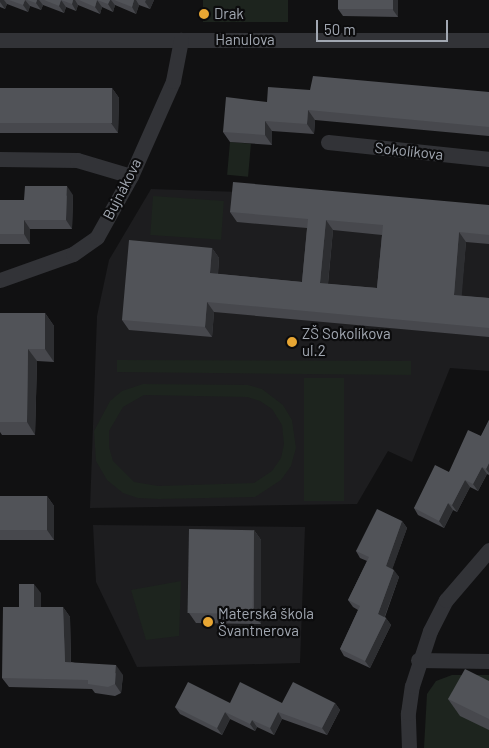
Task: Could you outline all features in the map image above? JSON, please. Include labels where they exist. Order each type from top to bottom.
[{"type":"street","name":"Hanulova","points":[[0,40],[489,40]]},
{"type":"street","name":"Bujnákova","points":[[0,280],[73,254],[97,236],[131,176],[173,81],[181,40]]},
{"type":"street","name":"Sokolíkova","points":[[328,142],[489,159]]},
{"type":"street","points":[[0,159],[77,160],[131,176]]},
{"type":"street","points":[[409,748],[408,713],[418,660],[446,600],[489,550]]},
{"type":"street","points":[[418,660],[489,661]]},
{"type":"shaded area","points":[[203,0],[288,0],[288,22],[203,22]]},
{"type":"shaded area","points":[[230,142],[251,144],[248,177],[227,175]]},
{"type":"shaded area","name":"ZŠ Sokolíkova ul.2","points":[[151,189],[240,192],[489,215],[489,371],[450,368],[412,462],[388,451],[357,504],[90,508],[97,316],[109,260]]},
{"type":"shaded area","points":[[153,196],[224,201],[221,240],[150,235]]},
{"type":"shaded area","points":[[117,360],[411,361],[411,375],[117,372]]},
{"type":"shaded area","points":[[304,378],[344,378],[344,501],[304,501]]},
{"type":"shaded area","points":[[143,384],[248,385],[262,389],[283,405],[292,420],[296,448],[291,466],[281,480],[255,497],[159,499],[138,498],[123,493],[107,480],[96,461],[94,431],[110,401],[122,391]],"holes":[[[144,395],[247,397],[260,401],[272,409],[282,425],[284,444],[281,458],[272,471],[254,483],[158,486],[134,482],[113,461],[109,447],[109,431],[123,407]]]},
{"type":"shaded area","name":"Materská škola Švantnerova","points":[[93,525],[305,527],[300,663],[137,667],[96,582]]},
{"type":"shaded area","points":[[181,581],[179,636],[146,640],[131,590]]},
{"type":"shaded area","points":[[452,675],[489,675],[489,748],[424,748],[427,694],[436,681]]},
{"type":"building","points":[[9,0],[25,0],[23,5]]},
{"type":"building","points":[[44,0],[61,0],[59,6]]},
{"type":"building","points":[[61,0],[73,0],[72,4]]},
{"type":"building","points":[[79,0],[97,0],[95,7]]},
{"type":"building","points":[[97,0],[110,0],[108,4]]},
{"type":"building","points":[[114,0],[134,0],[132,7]]},
{"type":"building","points":[[338,0],[393,0],[393,9],[338,9]]},
{"type":"building","points":[[313,76],[489,92],[489,127],[308,110],[307,124],[265,121],[265,135],[223,132],[226,97],[267,102],[268,87],[310,90]]},
{"type":"building","points":[[0,88],[112,88],[112,123],[0,123]]},
{"type":"building","points":[[233,182],[489,205],[489,235],[459,232],[454,295],[489,298],[489,328],[207,302],[205,327],[122,320],[129,240],[212,248],[210,273],[302,282],[308,219],[230,212]],"holes":[[[326,220],[383,225],[377,288],[320,283]]]},
{"type":"building","points":[[25,186],[67,186],[66,220],[24,220],[24,234],[0,234],[0,200],[24,200]]},
{"type":"building","points":[[0,313],[45,313],[45,349],[28,349],[27,422],[0,422]]},
{"type":"building","points":[[489,420],[489,463],[486,469],[482,467],[473,484],[465,480],[452,505],[448,503],[439,521],[414,508],[435,465],[449,472],[468,430],[481,436]]},
{"type":"building","points":[[0,496],[47,496],[47,530],[0,530]]},
{"type":"building","points":[[377,509],[402,521],[386,566],[394,570],[378,614],[386,618],[365,661],[340,649],[360,606],[348,600],[369,557],[356,551]]},
{"type":"building","points":[[189,529],[254,530],[253,614],[188,613]]},
{"type":"building","points":[[19,584],[34,584],[34,607],[63,607],[65,662],[116,665],[115,684],[108,687],[88,684],[88,680],[2,678],[3,607],[19,607]]},
{"type":"building","points":[[465,669],[489,681],[489,719],[448,699]]},
{"type":"building","points":[[188,682],[230,703],[240,682],[282,703],[293,682],[335,703],[322,728],[278,712],[270,728],[252,720],[250,724],[225,712],[217,728],[175,707]]},
{"type":"place","name":"Drak","points":[[204,14]]},
{"type":"place","name":"ZŠ Sokolíkova ul.2","points":[[292,342]]},
{"type":"place","name":"Materská škola Švantnerova","points":[[208,622]]}]
